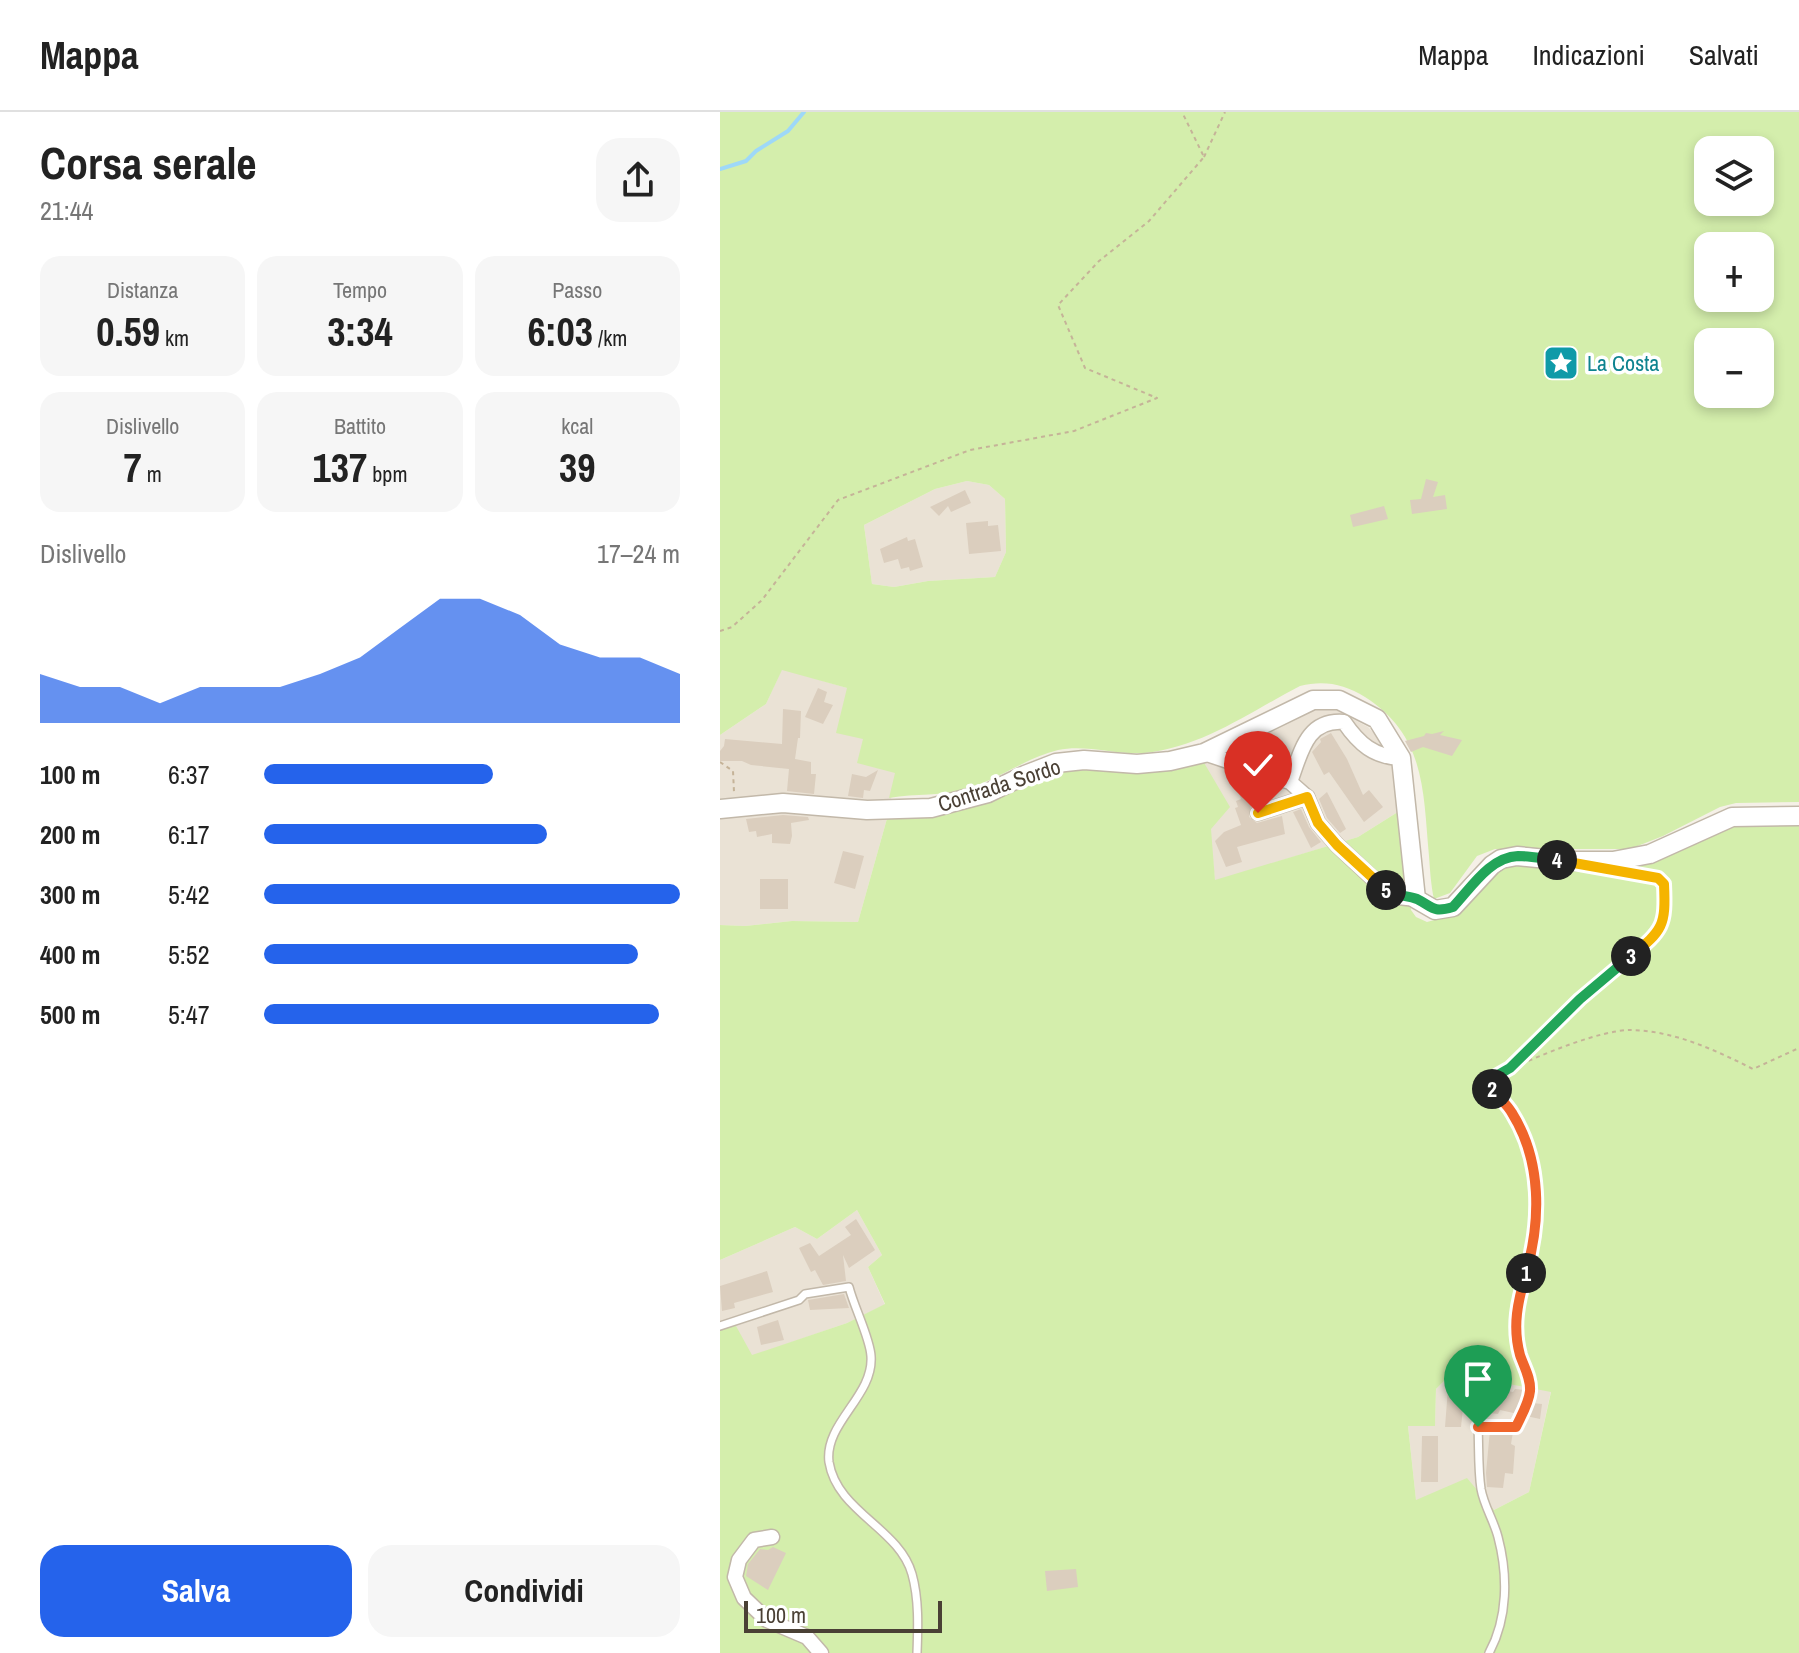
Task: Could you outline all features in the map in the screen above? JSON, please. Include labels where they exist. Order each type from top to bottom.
[{"type":"street","name":"Contrada Sordo","points":[[727,809],[783,803],[867,810],[931,808],[988,793],[1056,763],[1084,760],[1137,764],[1204,753],[1313,700],[1339,700],[1377,719],[1401,758],[1416,899]]},
{"type":"street","points":[[1290,782],[1303,746],[1313,731],[1328,721],[1344,722],[1357,741],[1382,757],[1401,758]]},
{"type":"street","points":[[1204,753],[1290,782],[1307,797],[1318,823],[1383,888],[1398,897],[1416,899],[1435,910],[1453,907],[1501,859],[1517,856],[1613,861],[1650,854],[1732,817],[1799,816]]},
{"type":"street","points":[[1258,813],[1307,797]]},
{"type":"street","points":[[772,1537],[754,1540],[739,1560],[735,1577],[744,1598],[767,1620],[807,1637],[821,1653]]},
{"type":"lane","points":[[720,1326],[799,1300],[805,1294],[849,1287],[872,1357],[869,1372],[829,1444],[830,1464],[841,1492],[899,1550],[912,1572],[919,1621],[917,1653]]},
{"type":"lane","points":[[1478,1427],[1481,1491],[1498,1537],[1505,1610],[1498,1637],[1489,1653]]},
{"type":"path","points":[[1182,112],[1204,157]]},
{"type":"path","points":[[720,631],[732,627],[762,600],[838,500],[970,450],[1074,431],[1157,398],[1085,368],[1058,305],[1099,261],[1149,221],[1204,157],[1225,112]]},
{"type":"path","points":[[720,762],[733,771],[727,809]]},
{"type":"path","points":[[1510,1068],[1580,999],[1657,934],[1663,924],[1664,884],[1658,878],[1630,873]]},
{"type":"path","points":[[1478,1427],[1516,1427],[1530,1393],[1516,1329],[1517,1303],[1529,1262],[1537,1206],[1532,1156],[1512,1113],[1492,1089],[1489,1080],[1510,1068],[1571,1044],[1629,1030],[1668,1035],[1707,1046],[1753,1069],[1799,1048]]},
{"type":"shaded area","points":[[967,481],[989,485],[1005,499],[1006,552],[995,577],[928,581],[894,587],[872,584],[864,525],[935,489]]},
{"type":"shaded area","points":[[782,669],[847,688],[864,739],[896,773],[888,815],[858,922],[792,921],[720,925],[720,735],[766,704]]},
{"type":"shaded area","points":[[1332,708],[1368,727],[1383,743],[1390,758],[1401,810],[1358,837],[1215,881],[1203,761],[1296,710]]},
{"type":"shaded area","points":[[857,1210],[882,1255],[868,1267],[885,1305],[847,1323],[752,1356],[720,1328],[720,1260],[795,1227],[817,1239]]},
{"type":"shaded area","points":[[1452,1373],[1551,1391],[1529,1492],[1494,1510],[1416,1500],[1408,1426],[1435,1425],[1436,1389]]},
{"type":"green space","points":[[720,112],[1799,112],[1799,802],[1736,803],[1720,807],[1630,849],[1495,849],[1477,856],[1450,893],[1434,899],[1422,787],[1410,747],[1385,712],[1365,697],[1342,686],[1317,683],[1300,686],[1225,727],[1165,750],[1133,753],[1069,748],[1035,758],[958,791],[889,798],[895,773],[857,763],[863,739],[836,733],[847,688],[782,670],[766,704],[720,735]],"holes":[[[967,481],[989,485],[1005,499],[1006,552],[995,577],[928,581],[894,587],[872,584],[864,525],[935,489]]]},
{"type":"green space","points":[[1203,761],[1230,807],[1211,829],[1215,880],[1358,837],[1401,810],[1411,910],[1416,917],[1427,922],[1445,917],[1496,868],[1533,865],[1635,868],[1743,823],[1799,820],[1799,1653],[720,1653],[720,1328],[736,1326],[752,1355],[847,1323],[885,1304],[868,1267],[882,1255],[857,1210],[817,1239],[795,1227],[720,1260],[720,925],[792,921],[858,922],[888,815],[942,815],[993,799],[1043,770]],"holes":[[[1452,1373],[1551,1392],[1529,1492],[1494,1510],[1467,1478],[1416,1500],[1408,1426],[1435,1426],[1436,1389]]]},
{"type":"building","points":[[1426,479],[1438,482],[1433,497],[1445,495],[1447,509],[1412,514],[1410,500],[1421,499]]},
{"type":"building","points":[[965,490],[971,503],[951,512],[948,506],[939,516],[930,507]]},
{"type":"building","points":[[1384,506],[1388,519],[1353,527],[1350,515]]},
{"type":"building","points":[[988,521],[988,526],[998,525],[1001,551],[969,554],[966,523]]},
{"type":"building","points":[[907,537],[908,541],[915,539],[923,567],[910,571],[909,567],[901,569],[898,559],[884,563],[880,549]]},
{"type":"building","points":[[818,688],[827,692],[824,702],[833,705],[823,724],[805,717]]},
{"type":"building","points":[[783,709],[801,711],[795,759],[811,762],[811,774],[816,774],[814,794],[787,791],[789,769],[751,765],[742,761],[720,761],[725,739],[782,744]]},
{"type":"building","points":[[1444,731],[1440,735],[1462,740],[1452,756],[1423,747],[1411,752],[1405,741],[1426,733]]},
{"type":"building","points":[[1331,733],[1363,795],[1369,790],[1383,807],[1364,822],[1329,772],[1324,775],[1312,752],[1321,742],[1320,739]]},
{"type":"building","points":[[878,770],[870,791],[864,790],[863,798],[848,796],[852,774],[866,777]]},
{"type":"building","points":[[1251,780],[1256,794],[1268,790],[1271,798],[1251,806],[1249,817],[1257,823],[1282,816],[1285,834],[1237,847],[1242,862],[1226,867],[1215,841],[1224,832],[1241,825],[1235,808],[1238,807],[1236,801],[1241,799],[1235,781]]},
{"type":"building","points":[[1327,792],[1346,829],[1340,833],[1327,818],[1319,799]]},
{"type":"building","points":[[1301,809],[1309,827],[1321,842],[1311,848],[1293,812]]},
{"type":"building","points":[[783,815],[808,817],[809,820],[791,823],[790,844],[772,843],[772,834],[757,837],[756,831],[749,832],[746,819]]},
{"type":"building","points":[[843,851],[864,856],[855,889],[834,883]]},
{"type":"building","points":[[760,879],[788,879],[788,909],[760,909]]},
{"type":"building","points":[[856,1219],[875,1250],[849,1268],[843,1255],[846,1281],[823,1285],[815,1270],[811,1272],[799,1248],[810,1243],[819,1256],[851,1235],[845,1227]]},
{"type":"building","points":[[767,1271],[773,1292],[734,1303],[735,1308],[722,1311],[720,1286]]},
{"type":"building","points":[[844,1294],[849,1308],[810,1310],[808,1300]]},
{"type":"building","points":[[778,1320],[784,1340],[761,1345],[757,1327]]},
{"type":"building","points":[[1467,1384],[1513,1392],[1515,1389],[1525,1390],[1522,1402],[1542,1404],[1540,1419],[1500,1410],[1498,1414],[1489,1413],[1488,1408],[1463,1408],[1461,1427],[1445,1427],[1448,1388],[1467,1390]]},
{"type":"building","points":[[1490,1430],[1513,1432],[1513,1474],[1505,1473],[1503,1488],[1487,1487]]},
{"type":"building","points":[[1422,1436],[1438,1436],[1438,1482],[1421,1482]]},
{"type":"building","points":[[773,1547],[786,1553],[768,1590],[746,1576],[748,1564],[760,1549]]},
{"type":"building","points":[[1076,1569],[1078,1587],[1047,1591],[1045,1571]]},
{"type":"waterway","points":[[720,169],[746,161],[788,131],[804,112]]},
{"type":"place","name":"La Costa","points":[[1561,363]]},
{"type":"route","points":[[1258,813],[1307,797],[1318,823],[1383,888],[1398,897],[1416,899],[1435,910],[1453,907],[1492,865],[1501,859],[1517,856],[1567,861],[1658,878],[1664,884],[1663,924],[1657,934],[1580,999],[1510,1068],[1489,1080],[1492,1089],[1512,1113],[1532,1156],[1537,1206],[1529,1262],[1517,1303],[1516,1329],[1530,1393],[1516,1427],[1478,1427]]}]
